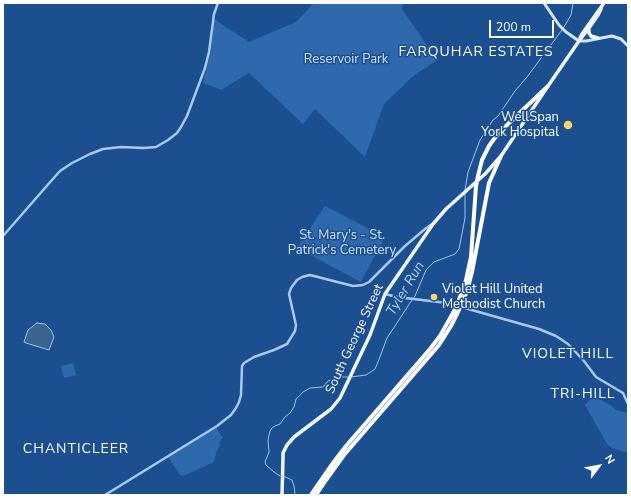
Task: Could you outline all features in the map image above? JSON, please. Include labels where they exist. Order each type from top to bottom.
[{"type":"highway","points":[[316,495],[344,455],[439,345],[451,326],[461,300],[471,257],[476,186],[482,160],[494,139],[548,86]]},
{"type":"highway","points":[[461,300],[467,292],[489,183],[500,156]]},
{"type":"highway","points":[[311,495],[346,446],[430,349],[455,314]]},
{"type":"main road","points":[[544,3],[563,28],[579,41],[612,36],[621,39],[628,46]]},
{"type":"main road","name":"South George Street","points":[[282,495],[283,453],[287,445],[290,440],[334,406],[340,398],[370,335],[385,294],[441,214],[485,174],[500,156],[579,41],[584,36],[598,15],[602,5]]},
{"type":"main road","name":"South George Street","points":[[579,41],[582,34],[602,5]]},
{"type":"main road","points":[[589,28],[589,35],[598,38]]},
{"type":"street","points":[[3,236],[60,171],[72,163],[104,149],[121,147],[156,147],[177,133],[187,116],[205,68],[209,52],[214,14],[218,3]]},
{"type":"street","points":[[105,495],[216,426],[231,415],[238,405],[241,395],[242,366],[244,363],[254,357],[287,344],[295,331],[296,325],[289,294],[291,288],[297,280],[310,275],[353,286],[363,285],[369,282],[410,242],[433,224]]},
{"type":"street","points":[[385,294],[397,298],[446,303],[539,329],[556,336],[568,344],[584,361],[596,377],[623,393],[628,404]]},
{"type":"green space","name":"Reservoir Park","points":[[314,3],[403,3],[402,9],[437,60],[412,77],[384,104],[365,157],[315,109],[303,124],[249,73],[221,90],[203,83],[211,51],[214,19],[249,42],[296,22]]},
{"type":"green space","name":"St. Mary's - St. Patrick's Cemetery","points":[[325,206],[385,237],[361,282],[297,248]]},
{"type":"green space","points":[[73,363],[76,375],[64,378],[61,366]]},
{"type":"green space","points":[[595,397],[616,410],[628,413],[628,453],[612,448],[607,444],[585,405],[590,399]]},
{"type":"green space","points":[[216,427],[223,438],[219,442],[220,446],[217,450],[214,462],[183,476],[180,475],[168,457]]},
{"type":"shaded area","points":[[37,323],[45,324],[51,330],[54,337],[49,350],[24,342],[28,330]]},
{"type":"waterway","name":"Tyler Run","points":[[564,27],[571,15],[573,3]]},
{"type":"waterway","name":"Tyler Run","points":[[465,190],[468,172],[480,140],[493,120],[498,116],[515,91],[562,30]]},
{"type":"waterway","name":"Tyler Run","points":[[351,377],[366,375],[375,369],[387,338],[415,296],[426,270],[434,262],[455,254],[459,249],[465,218],[465,193]]},
{"type":"waterway","name":"Tyler Run","points":[[280,476],[266,465],[265,462],[269,452],[268,440],[272,428],[280,424],[290,413],[294,407],[296,399],[303,392],[310,388],[323,387],[328,381],[348,377]]},
{"type":"waterway","name":"Tyler Run","points":[[283,476],[292,480],[296,495]]},
{"type":"place","name":"WellSpan York Hospital","points":[[568,125]]},
{"type":"place","name":"Violet Hill United Methodist Church","points":[[434,297]]},
{"type":"district","name":"FARQUHAR ESTATES","points":[[476,53]]},
{"type":"district","name":"VIOLET HILL","points":[[568,355]]},
{"type":"district","name":"TRI-HILL","points":[[583,395]]},
{"type":"district","name":"CHANTICLEER","points":[[76,450]]}]
